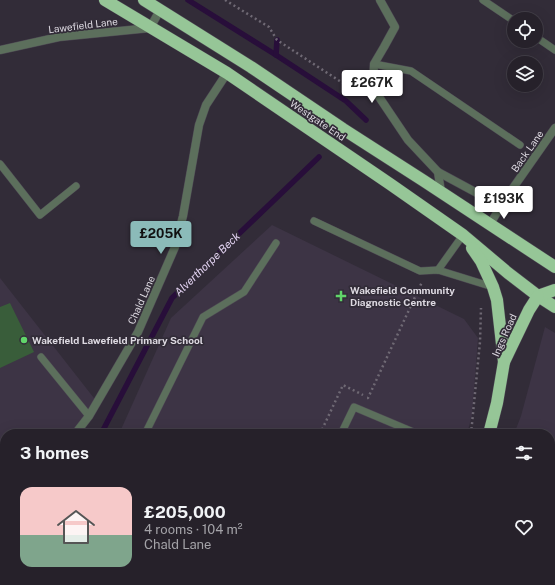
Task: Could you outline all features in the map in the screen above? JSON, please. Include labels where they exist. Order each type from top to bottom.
[{"type":"highway","name":"Westgate End","points":[[105,0],[227,73],[384,180],[463,235],[508,273],[555,307]]},
{"type":"highway","name":"Westgate End","points":[[144,0],[251,66],[343,129],[490,224],[528,251],[555,267]]},
{"type":"highway","points":[[463,235],[481,261],[493,287],[497,300],[504,362]]},
{"type":"highway","points":[[538,296],[555,290]]},
{"type":"highway","name":"Ings Road","points":[[490,429],[497,403],[504,362],[529,310],[538,296]]},
{"type":"street","points":[[380,0],[395,27],[374,64],[373,88],[408,140],[438,172],[501,206]]},
{"type":"street","points":[[150,28],[160,10]]},
{"type":"street","name":"Lawefield Lane","points":[[0,50],[59,37],[150,28]]},
{"type":"street","name":"Chald Lane","points":[[79,429],[89,416],[138,332],[175,247],[183,216],[198,125],[206,105],[227,73]]},
{"type":"street","name":"Back Lane","points":[[490,224],[555,128]]},
{"type":"street","points":[[438,172],[441,192]]},
{"type":"lane","points":[[483,0],[507,16]]},
{"type":"lane","points":[[543,41],[555,50]]},
{"type":"lane","points":[[374,64],[411,71],[520,145]]},
{"type":"lane","points":[[0,164],[40,215],[76,186]]},
{"type":"lane","points":[[314,221],[420,271],[438,270],[493,287]]},
{"type":"lane","points":[[438,270],[463,235]]},
{"type":"lane","points":[[147,429],[203,317],[244,292],[276,243]]},
{"type":"lane","points":[[40,357],[89,416]]},
{"type":"lane","points":[[343,429],[354,407],[406,429]]},
{"type":"path","points":[[225,0],[269,27],[277,40],[362,96]]},
{"type":"path","points":[[322,429],[343,386],[368,398],[427,270]]},
{"type":"path","points":[[471,429],[480,342],[482,302],[497,300]]},
{"type":"shaded area","points":[[272,225],[464,319],[478,338],[472,415],[468,429],[121,429],[171,318]]},
{"type":"shaded area","name":"Wakefield Lawefield Primary School","points":[[0,278],[97,402],[78,429],[0,429]]},
{"type":"shaded area","points":[[545,327],[555,333],[555,429],[516,429],[521,416]]},
{"type":"green space","points":[[10,303],[34,352],[0,368],[0,307]]},
{"type":"waterway","name":"Alverthorpe Beck","points":[[188,0],[346,101],[366,120]]},
{"type":"waterway","points":[[276,55],[277,40]]},
{"type":"waterway","name":"Alverthorpe Beck","points":[[104,429],[172,298],[319,157]]},
{"type":"place","name":"Wakefield Community Diagnostic Centre","points":[[341,296]]},
{"type":"place","name":"Wakefield Lawefield Primary School","points":[[24,340]]}]
